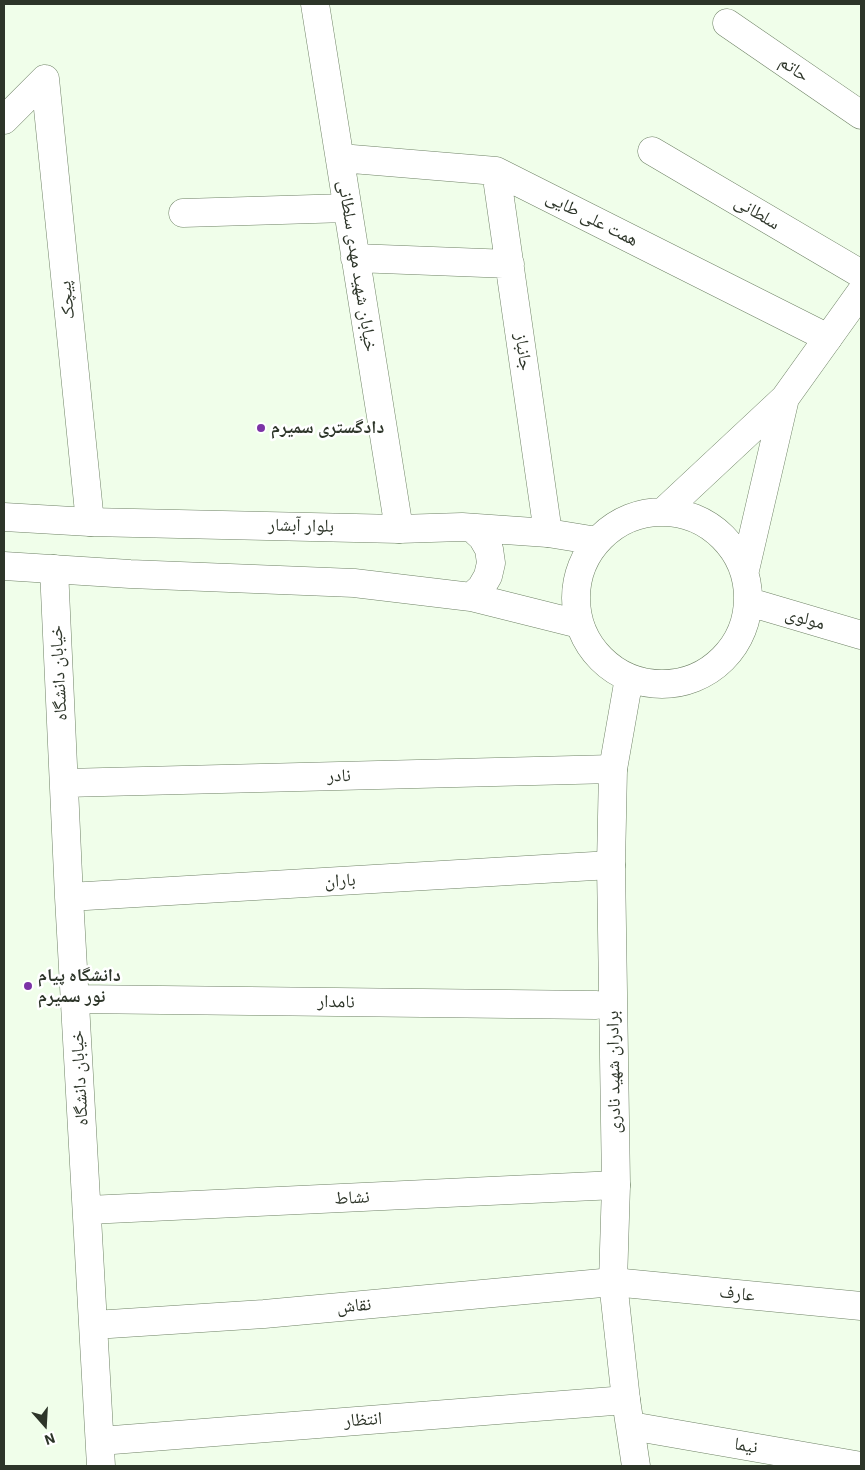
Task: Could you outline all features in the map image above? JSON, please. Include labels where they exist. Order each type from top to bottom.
[{"type":"street","name":"خیابان شهید مهدی سلطانی","points":[[315,4],[399,528]]},
{"type":"street","name":"حاتم","points":[[727,23],[861,115]]},
{"type":"street","name":"پیچک","points":[[4,120],[45,78],[90,522]]},
{"type":"street","name":"سلطانی","points":[[652,151],[861,274]]},
{"type":"street","name":"همت علی طایی","points":[[340,158],[496,172],[828,338]]},
{"type":"street","name":"جانباز","points":[[496,172],[548,533]]},
{"type":"street","points":[[183,213],[347,208]]},
{"type":"street","points":[[355,258],[510,264]]},
{"type":"street","points":[[664,511],[785,398],[861,292]]},
{"type":"street","points":[[745,570],[785,398]]},
{"type":"street","points":[[664,511],[690,516],[714,528],[732,546],[745,570],[749,602],[743,629],[739,637],[729,653],[709,671],[684,682],[656,684],[629,678],[608,666],[590,647],[579,624],[575,595],[581,566],[597,541],[616,524],[639,514],[664,511]]},
{"type":"street","name":"بلوار آبشار","points":[[4,517],[90,522],[472,528],[548,533],[597,541]]},
{"type":"street","points":[[471,597],[481,588],[488,576],[491,563],[489,549],[482,537],[472,528]]},
{"type":"street","points":[[4,566],[140,575],[354,583],[471,597],[579,624]]},
{"type":"street","name":"خیابان دانشگاه","points":[[54,569],[69,896],[88,1210],[100,1454]]},
{"type":"street","name":"مولوی","points":[[749,602],[861,635]]},
{"type":"street","name":"برادران شهید نادری","points":[[629,678],[614,770],[611,865],[616,1185],[613,1282],[636,1466]]},
{"type":"street","name":"نادر","points":[[65,783],[614,770]]},
{"type":"street","name":"باران","points":[[69,896],[611,865]]},
{"type":"street","name":"نامدار","points":[[76,1000],[596,1005]]},
{"type":"street","name":"نشاط","points":[[88,1210],[616,1185]]},
{"type":"street","name":"عارف","points":[[613,1282],[861,1306]]},
{"type":"street","name":"نقاش","points":[[94,1325],[264,1314],[613,1282]]},
{"type":"street","name":"انتظار","points":[[100,1454],[628,1413]]},
{"type":"street","name":"نیما","points":[[628,1413],[861,1466]]},
{"type":"place","name":"دادگستری سمیرم","points":[[261,428]]},
{"type":"place","name":"دانشگاه پیام نور سمیرم","points":[[28,986]]}]
